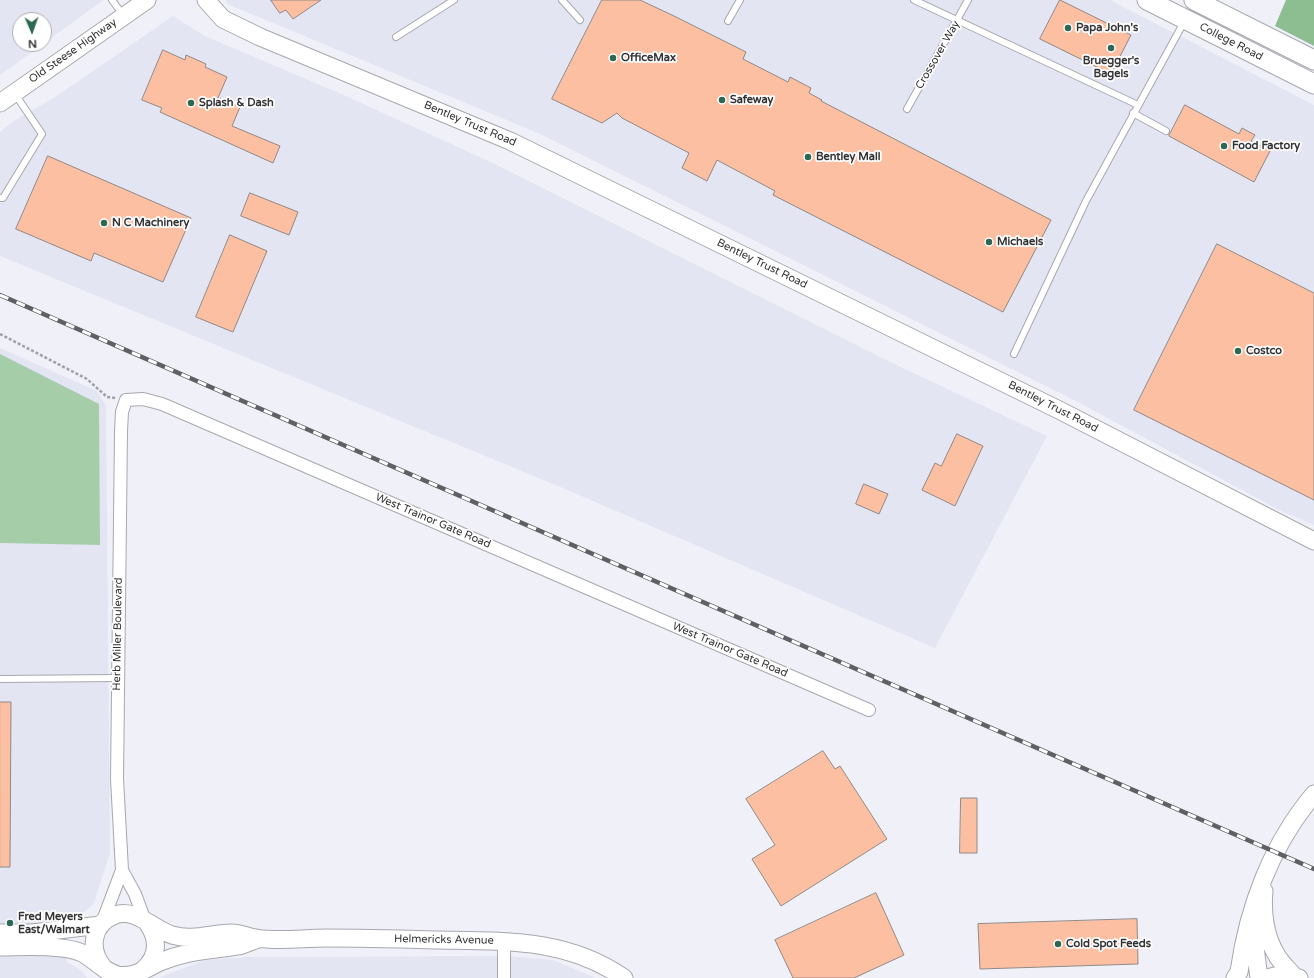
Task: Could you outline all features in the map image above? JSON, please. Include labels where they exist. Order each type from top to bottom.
[{"type":"main road","name":"College Road","points":[[1147,0],[1314,84]]},
{"type":"main road","name":"College Road","points":[[1194,0],[1314,60]]},
{"type":"street","name":"Old Steese Highway","points":[[0,104],[147,0]]},
{"type":"street","name":"Bentley Trust Road","points":[[206,0],[223,19],[260,37],[510,141],[1059,410],[1314,541]]},
{"type":"street","name":"West Trainor Gate Road","points":[[126,400],[143,399],[162,404],[869,710]]},
{"type":"street","name":"Herb Miller Boulevard","points":[[104,971],[98,961],[94,947],[94,939],[102,924],[122,870],[117,779],[121,431],[122,412],[126,400]]},
{"type":"street","points":[[1235,978],[1239,972],[1250,914],[1274,853],[1284,834],[1314,794]]},
{"type":"street","name":"Herb Miller Boulevard","points":[[122,870],[135,894],[147,923],[152,930],[156,944],[153,959],[140,973]]},
{"type":"street","points":[[1264,880],[1262,906],[1268,939],[1276,955],[1297,977]]},
{"type":"street","name":"Helmericks Avenue","points":[[0,933],[32,933],[102,924],[113,916],[120,914],[136,915],[161,931],[189,938],[233,933],[258,938],[504,941],[531,943],[579,954],[624,978]]},
{"type":"street","points":[[1250,914],[1259,978]]},
{"type":"street","name":"Helmericks Avenue","points":[[0,947],[36,947],[74,950],[88,957],[104,971],[127,976],[140,973],[173,957],[197,951],[239,946],[258,938]]},
{"type":"street","points":[[504,941],[504,978]]},
{"type":"street","points":[[1267,978],[1283,974],[1297,977]]},
{"type":"lane","points":[[112,0],[124,16]]},
{"type":"lane","points":[[396,37],[454,0]]},
{"type":"lane","points":[[562,0],[580,20]]},
{"type":"lane","points":[[728,21],[740,0]]},
{"type":"lane","points":[[914,0],[1138,105]]},
{"type":"lane","name":"Crossover Way","points":[[907,109],[968,0]]},
{"type":"lane","points":[[1014,354],[1086,201],[1185,18]]},
{"type":"lane","points":[[0,198],[3,198],[42,134],[14,93]]},
{"type":"lane","points":[[1134,113],[1166,131]]},
{"type":"lane","points":[[0,679],[118,678]]},
{"type":"path","points":[[0,334],[87,379],[107,397],[126,400]]},
{"type":"shaded area","points":[[0,0],[104,0],[52,37],[52,12],[12,12],[12,52],[32,52],[0,75]]},
{"type":"shaded area","points":[[226,0],[1110,0],[1314,105],[1314,525],[1281,511],[1074,400],[538,133],[227,4]]},
{"type":"shaded area","points":[[173,16],[205,36],[346,96],[497,165],[886,360],[1047,436],[935,648],[558,486],[0,256],[0,132],[12,122],[58,95]]},
{"type":"shaded area","points":[[0,348],[97,391],[106,405],[110,853],[94,903],[76,917],[68,929],[67,962],[81,970],[87,978],[0,978]]},
{"type":"shaded area","points":[[510,956],[553,960],[596,978],[158,978],[205,960],[248,957]]},
{"type":"green space","points":[[1286,0],[1314,0],[1314,46],[1275,26]]},
{"type":"green space","points":[[0,354],[99,404],[100,545],[0,543]]},
{"type":"building","points":[[271,0],[321,0],[293,19],[286,10],[280,13]]},
{"type":"building","name":"Bentley Mall","points":[[602,0],[640,0],[674,16],[746,52],[743,59],[788,82],[790,77],[811,88],[809,93],[822,100],[821,101],[1051,220],[1003,312],[773,195],[775,191],[717,160],[707,181],[682,168],[689,153],[622,118],[617,113],[602,123],[552,99]]},
{"type":"building","points":[[1060,0],[1131,35],[1111,74],[1040,39]]},
{"type":"building","name":"Splash & Dash","points":[[163,50],[185,60],[186,55],[206,64],[205,67],[227,77],[218,98],[240,107],[232,126],[280,146],[273,163],[160,112],[162,108],[142,100]]},
{"type":"building","name":"Food Factory","points":[[1185,105],[1239,134],[1242,128],[1255,135],[1251,141],[1270,151],[1254,182],[1169,136]]},
{"type":"building","name":"N C Machinery","points":[[48,156],[191,218],[163,282],[94,253],[91,261],[16,229]]},
{"type":"building","points":[[250,193],[298,212],[289,235],[241,216]]},
{"type":"building","points":[[230,235],[267,251],[233,332],[196,317]]},
{"type":"building","name":"Costco","points":[[1217,244],[1314,293],[1314,500],[1134,410]]},
{"type":"building","points":[[957,434],[983,446],[955,506],[922,490],[935,463],[941,466]]},
{"type":"building","points":[[864,484],[888,494],[879,514],[856,504]]},
{"type":"building","points":[[0,702],[11,702],[10,867],[0,867]]},
{"type":"building","points":[[823,751],[835,769],[840,766],[887,839],[781,906],[752,859],[775,845],[746,799]]},
{"type":"building","points":[[961,798],[977,798],[977,853],[960,853]]},
{"type":"building","points":[[876,893],[904,955],[854,978],[793,978],[775,940]]},
{"type":"building","name":"Cold Spot Feeds","points":[[1137,919],[1138,964],[980,969],[978,924]]},
{"type":"railway","points":[[0,295],[1314,869]]},
{"type":"place","name":"Papa John's","points":[[1068,28]]},
{"type":"place","name":"Bruegger's Bagels","points":[[1111,48]]},
{"type":"place","name":"OfficeMax","points":[[613,58]]},
{"type":"place","name":"Safeway","points":[[722,100]]},
{"type":"place","name":"Splash & Dash","points":[[191,103]]},
{"type":"place","name":"Food Factory","points":[[1224,146]]},
{"type":"place","name":"Bentley Mall","points":[[808,157]]},
{"type":"place","name":"N C Machinery","points":[[104,223]]},
{"type":"place","name":"Michaels","points":[[989,242]]},
{"type":"place","name":"Costco","points":[[1238,351]]},
{"type":"place","name":"Fred Meyers East/Walmart","points":[[10,923]]},
{"type":"place","name":"Cold Spot Feeds","points":[[1058,944]]}]
